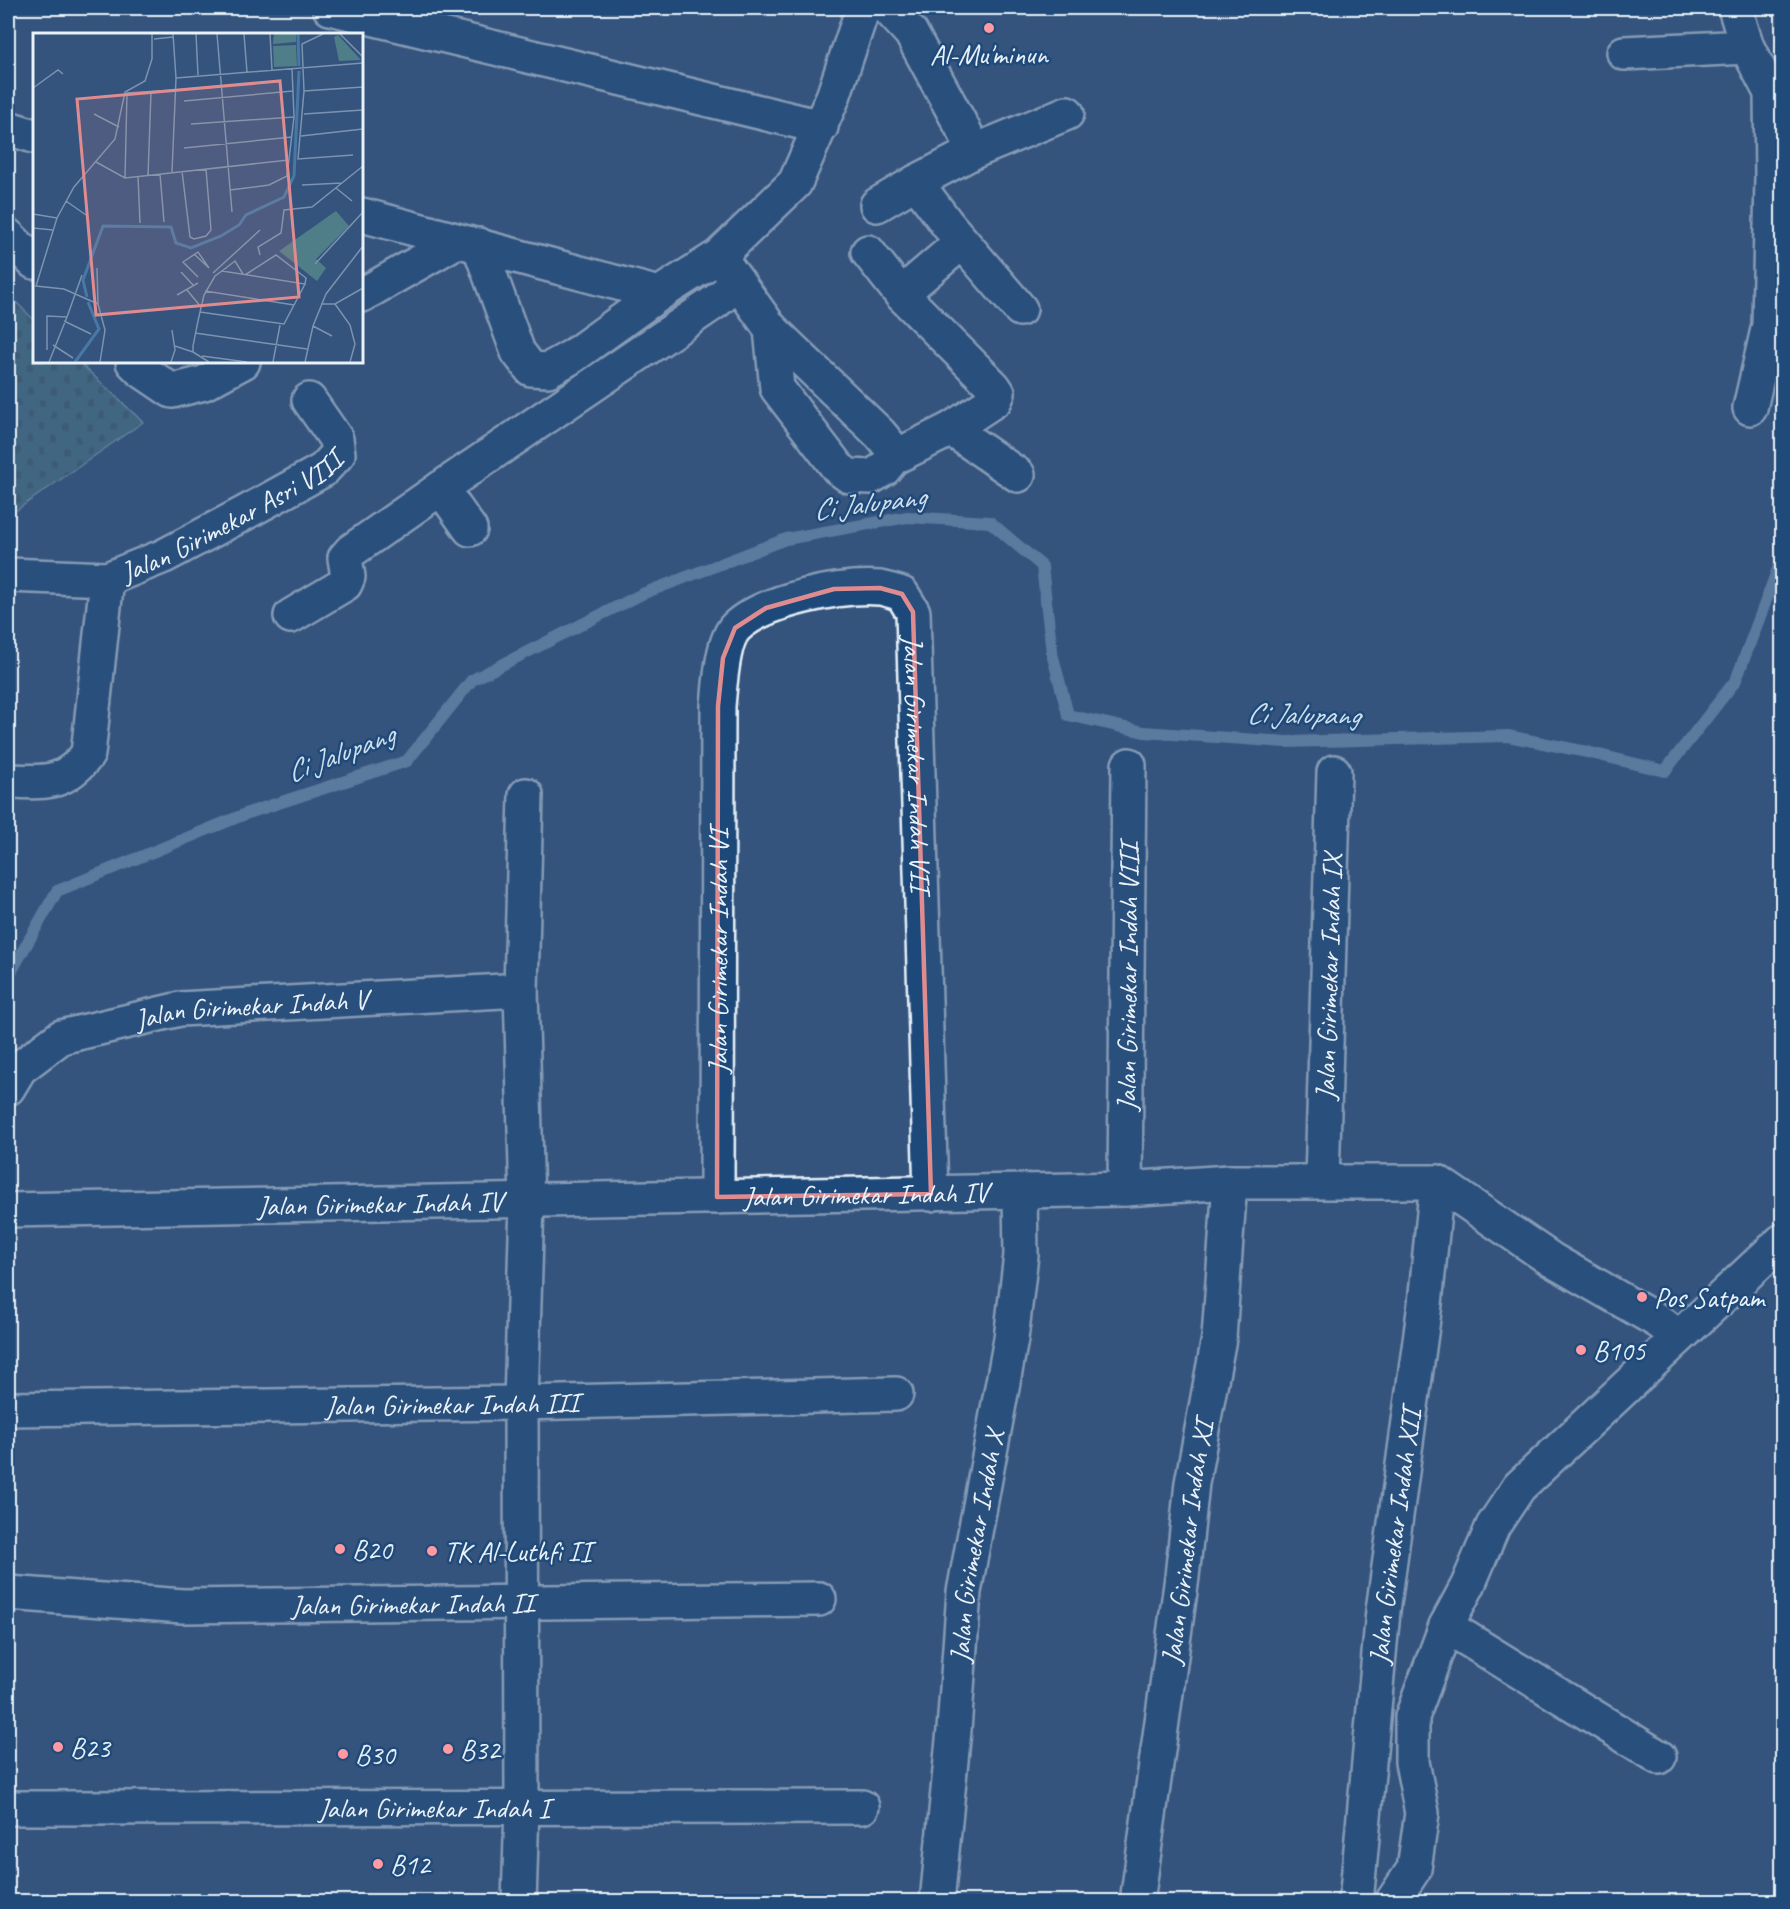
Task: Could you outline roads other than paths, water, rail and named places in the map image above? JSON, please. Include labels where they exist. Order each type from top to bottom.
[{"type":"street","points":[[330,8],[820,127]]},
{"type":"street","points":[[468,243],[518,352],[531,369],[548,370],[573,356],[659,294],[719,256],[795,183],[833,97],[863,8]]},
{"type":"street","points":[[888,8],[911,33],[975,151]]},
{"type":"street","points":[[1735,8],[1747,47],[1777,96],[1772,177],[1768,325],[1750,408]]},
{"type":"street","points":[[1624,53],[1747,47]]},
{"type":"street","points":[[877,205],[975,151],[1067,113]]},
{"type":"street","points":[[8,128],[33,136]]},
{"type":"street","points":[[916,182],[962,242],[1020,309]]},
{"type":"street","points":[[363,215],[659,294]]},
{"type":"street","points":[[8,236],[33,261]]},
{"type":"street","points":[[901,294],[962,242]]},
{"type":"street","points":[[363,295],[468,243]]},
{"type":"street","points":[[771,329],[777,388],[838,468],[849,476],[871,477],[884,469],[893,458],[951,429],[995,400],[998,393],[994,387],[901,294],[868,252]]},
{"type":"street","points":[[719,256],[771,329],[880,434],[890,446],[893,458]]},
{"type":"street","points":[[291,616],[345,584],[348,577],[345,558],[351,551],[715,302],[738,283]]},
{"type":"street","points":[[135,363],[141,370],[172,391],[204,383],[241,363]]},
{"type":"street","name":"Jalan Girimekar Asri VIII","points":[[8,781],[43,782],[64,777],[88,754],[107,579],[164,556],[323,470],[338,454],[336,439],[309,400]]},
{"type":"street","points":[[951,429],[1018,475]]},
{"type":"street","points":[[441,488],[470,529]]},
{"type":"street","points":[[8,575],[107,579]]},
{"type":"street","name":"Jalan Girimekar Indah VII","points":[[718,706],[723,658],[735,628],[766,608],[834,590],[880,588],[902,594],[913,612],[931,1194]]},
{"type":"street","name":"Jalan Girimekar Indah VI","points":[[717,1197],[718,706]]},
{"type":"street","name":"Jalan Girimekar Indah VIII","points":[[1125,1189],[1129,765]]},
{"type":"street","name":"Jalan Girimekar Indah IX","points":[[1322,1181],[1334,772]]},
{"type":"street","points":[[519,1902],[522,1807],[521,1403],[527,1202],[521,990],[526,795]]},
{"type":"street","name":"Jalan Girimekar Indah V","points":[[8,1088],[20,1068],[61,1037],[180,1009],[521,990]]},
{"type":"street","name":"Jalan Girimekar Indah IV","points":[[8,1210],[1020,1192],[1125,1189],[1230,1182],[1437,1182]]},
{"type":"street","name":"Jalan Girimekar Indah XI","points":[[1137,1902],[1182,1577],[1192,1483],[1218,1338],[1230,1182]]},
{"type":"street","points":[[1437,1182],[1552,1260],[1658,1321],[1679,1337]]},
{"type":"street","name":"Jalan Girimekar Indah XII","points":[[1356,1897],[1383,1611],[1425,1304],[1437,1182]]},
{"type":"street","name":"Jalan Girimekar Indah X","points":[[937,1902],[954,1730],[964,1592],[1011,1339],[1021,1255],[1020,1192]]},
{"type":"street","points":[[1392,1902],[1414,1869],[1422,1813],[1412,1762],[1412,1717],[1446,1626],[1468,1585],[1493,1526],[1519,1487],[1782,1241]]},
{"type":"street","name":"Jalan Girimekar Indah III","points":[[8,1409],[521,1403],[896,1394]]},
{"type":"street","name":"Jalan Girimekar Indah II","points":[[8,1593],[183,1606],[819,1599]]},
{"type":"street","points":[[1446,1626],[1659,1757]]},
{"type":"street","name":"Jalan Girimekar Indah I","points":[[8,1808],[862,1808]]},
{"type":"waterway","name":"Ci Jalupang","points":[[8,977],[57,891],[248,813],[407,761],[472,680],[642,594],[786,539],[907,517],[990,522],[1042,566],[1052,653],[1068,715],[1144,732],[1286,742],[1508,736],[1665,771],[1736,680],[1782,558]]},
{"type":"place","name":"Al-Mu'minun","points":[[989,28]]},
{"type":"place","name":"Pos Satpam","points":[[1642,1297]]},
{"type":"place","name":"B105","points":[[1581,1350]]},
{"type":"place","name":"B20","points":[[340,1549]]},
{"type":"place","name":"TK Al-Luthfi II","points":[[432,1551]]},
{"type":"place","name":"B23","points":[[58,1747]]},
{"type":"place","name":"B32","points":[[448,1749]]},
{"type":"place","name":"B30","points":[[343,1754]]},
{"type":"place","name":"B12","points":[[378,1864]]}]
